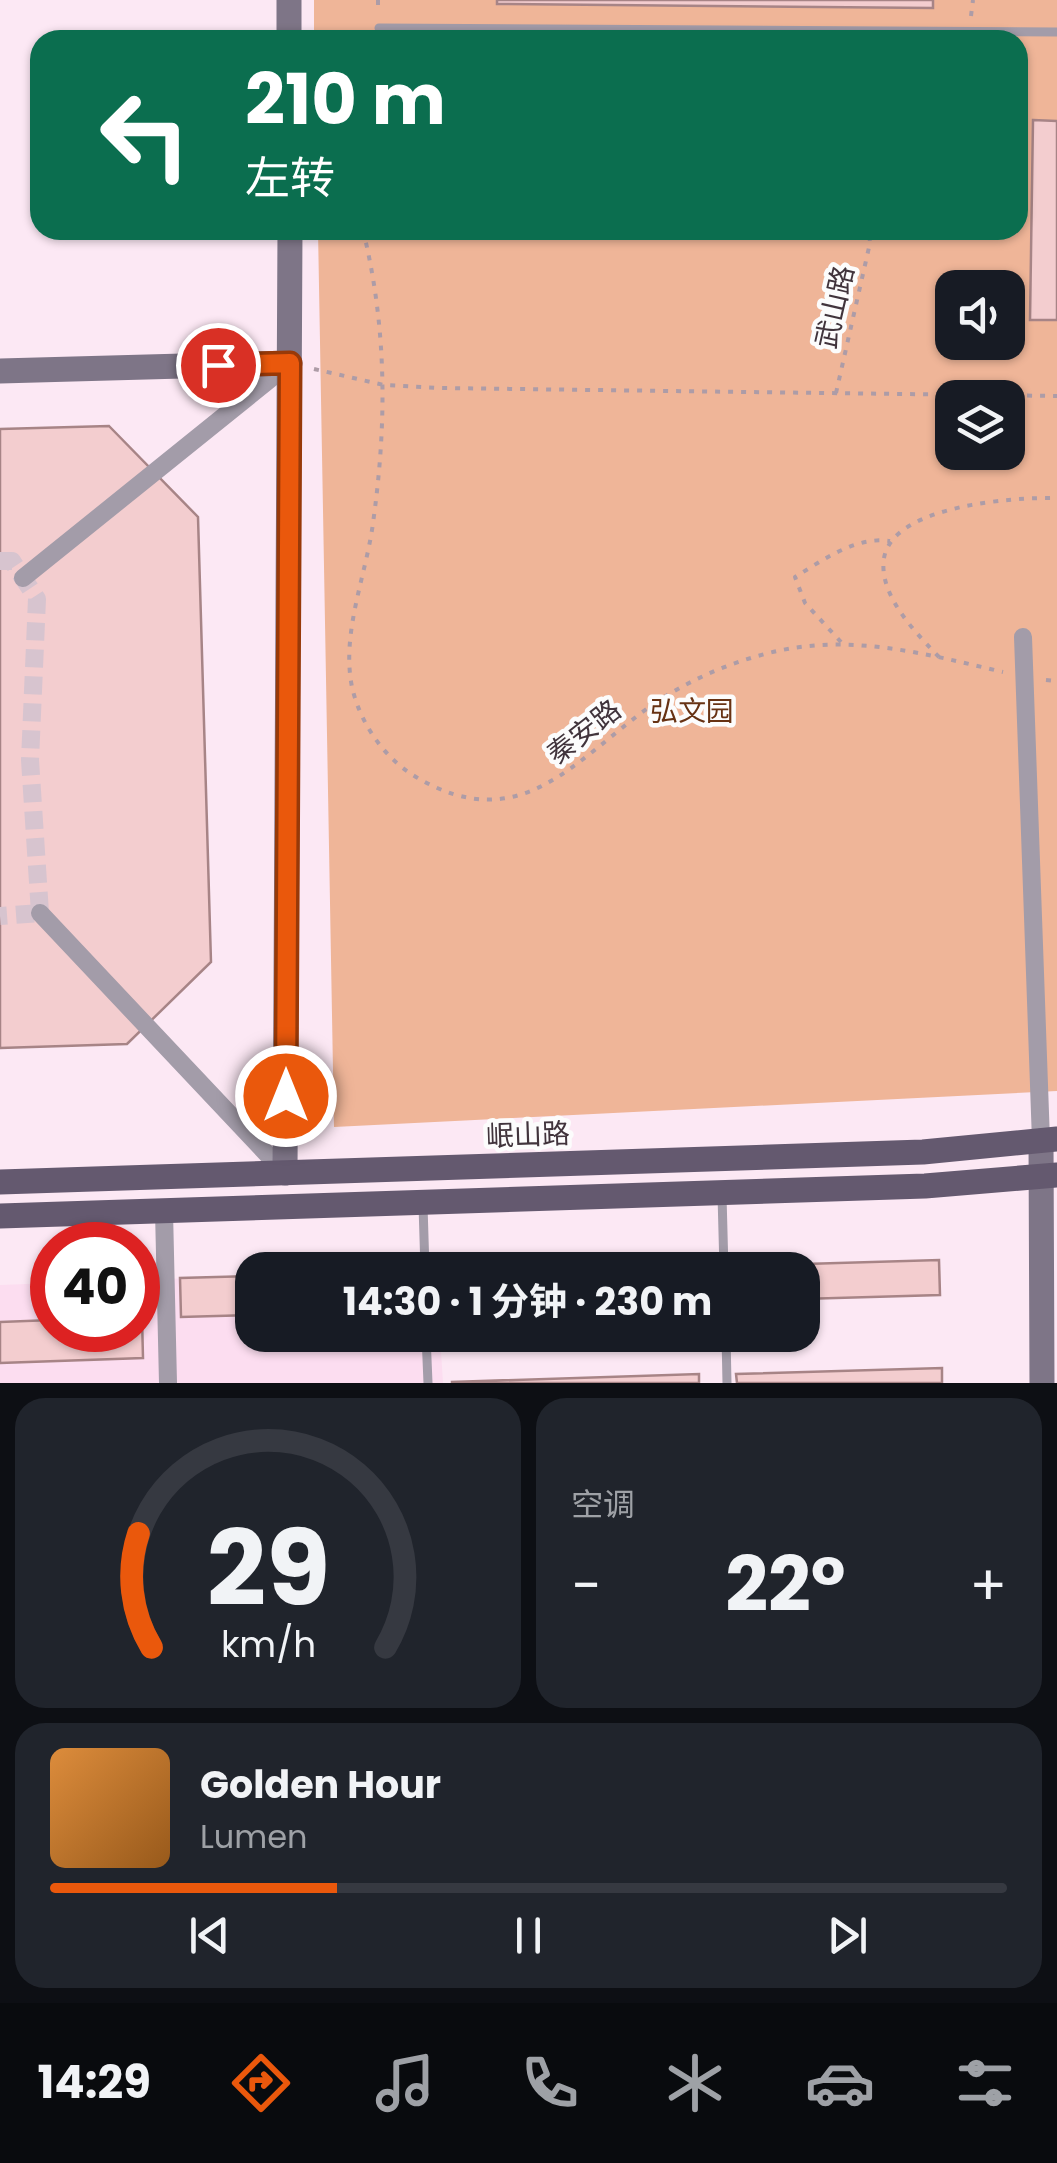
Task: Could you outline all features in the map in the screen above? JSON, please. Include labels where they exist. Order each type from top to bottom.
[{"type":"main road","name":"岷山路","points":[[0,1182],[924,1152],[1049,1140]]},
{"type":"main road","points":[[0,1216],[722,1192],[1050,1176]]},
{"type":"street","points":[[289,0],[289,30]]},
{"type":"street","points":[[285,1173],[290,240]]},
{"type":"street","points":[[0,370],[290,363]]},
{"type":"street","points":[[23,578],[290,363]]},
{"type":"street","points":[[1023,636],[1050,1176],[1042,1383]]},
{"type":"street","points":[[40,913],[285,1173]]},
{"type":"street","points":[[164,1211],[168,1383]]},
{"type":"lane","points":[[378,28],[718,30]]},
{"type":"lane","points":[[1028,32],[1057,32]]},
{"type":"lane","points":[[722,1192],[724,1252]]},
{"type":"lane","points":[[423,1202],[424,1252]]},
{"type":"lane","points":[[427,1352],[428,1383]]},
{"type":"lane","points":[[727,1352],[728,1383]]},
{"type":"path","name":"秦安路","points":[[366,240],[380,310],[383,423],[373,526],[353,627],[350,669],[359,710],[374,738],[395,762],[430,785],[494,798],[539,788],[579,765],[648,708],[706,675],[768,653],[842,644],[892,646],[1024,677]]},
{"type":"path","name":"武山路","points":[[836,392],[870,240]]},
{"type":"path","points":[[290,363],[384,386],[1057,396]]},
{"type":"path","points":[[939,657],[895,600],[884,561],[890,541],[912,524],[943,513],[1006,499],[1057,498]]},
{"type":"path","points":[[842,644],[804,603],[796,578],[829,556],[872,538],[890,541]]},
{"type":"shaded area","points":[[235,1277],[235,1352],[441,1352],[443,1383],[0,1383],[0,1285],[30,1284],[30,1352],[160,1352],[160,1279]]},
{"type":"green space","name":"弘文园","points":[[314,0],[1057,0],[1057,1091],[334,1127],[318,240],[1028,240],[1028,30],[314,30]]},
{"type":"building","points":[[497,0],[933,0],[933,8],[497,4]]},
{"type":"building","points":[[1033,120],[1057,121],[1057,320],[1030,320]]},
{"type":"building","points":[[109,426],[198,517],[211,962],[127,1044],[0,1048],[0,429]]},
{"type":"building","points":[[939,1260],[940,1295],[820,1298],[820,1264]]},
{"type":"building","points":[[235,1276],[235,1315],[181,1317],[180,1278]]},
{"type":"building","points":[[30,1321],[30,1352],[143,1352],[143,1358],[0,1363],[0,1322]]},
{"type":"building","points":[[942,1368],[942,1383],[737,1383],[736,1374]]},
{"type":"building","points":[[699,1374],[699,1383],[452,1383],[452,1382]]},
{"type":"tunnel","points":[[0,561],[12,561],[37,599],[30,760],[40,913],[0,916]]},
{"type":"route","points":[[218,365],[290,363],[286,1096]]}]
